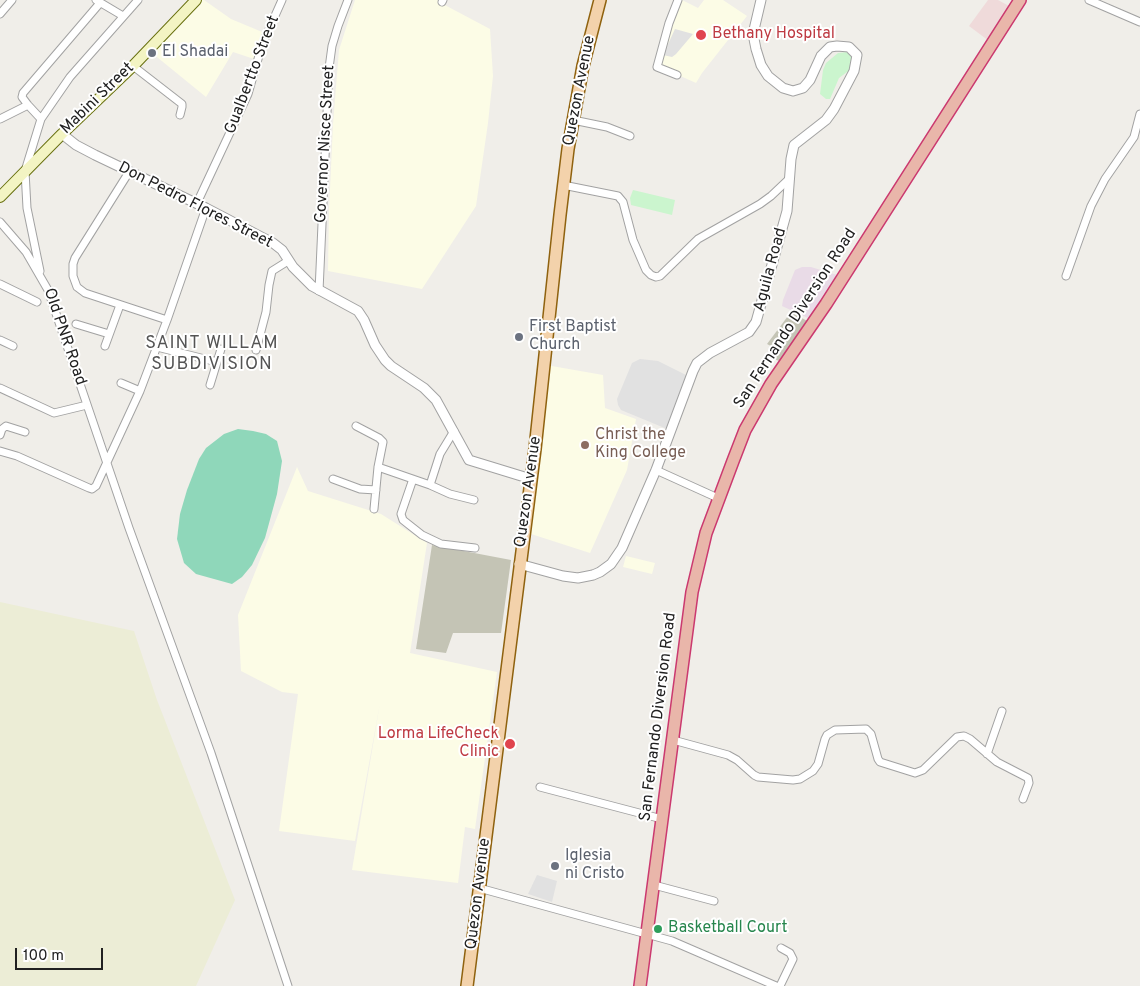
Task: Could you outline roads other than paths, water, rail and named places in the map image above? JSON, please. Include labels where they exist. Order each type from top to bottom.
[{"type":"highway","name":"San Fernando Diversion Road","points":[[640,986],[694,583],[703,543],[745,430],[771,384],[826,304],[1020,0]]},
{"type":"main road","name":"Mabini Street","points":[[0,197],[133,66],[196,0]]},
{"type":"main road","name":"Quezon Avenue","points":[[467,986],[531,479],[564,185],[583,66],[600,0]]},
{"type":"street","points":[[0,14],[12,0]]},
{"type":"street","points":[[40,274],[27,208],[25,171],[41,119],[70,77],[138,0]]},
{"type":"street","name":"Gualbertto Street","points":[[197,204],[248,94],[262,45],[282,0]]},
{"type":"street","name":"Governor Nisce Street","points":[[319,291],[329,68],[332,46],[348,0]]},
{"type":"street","points":[[676,75],[657,66],[669,23],[678,0]]},
{"type":"street","name":"Aguila Road","points":[[520,564],[571,578],[585,577],[600,572],[611,564],[622,548],[656,470],[693,371],[710,353],[749,332],[756,322],[787,210],[794,145],[826,120],[834,109],[854,71],[857,56],[849,47],[830,47],[821,56],[810,80],[803,88],[792,91],[783,88],[768,76],[761,65],[756,49],[754,34],[761,0]]},
{"type":"street","points":[[1089,0],[1140,22]]},
{"type":"street","points":[[41,119],[22,97],[24,92],[98,2],[123,16]]},
{"type":"street","points":[[133,66],[182,104],[180,115]]},
{"type":"street","points":[[0,119],[28,106]]},
{"type":"street","points":[[1066,276],[1104,179],[1134,137],[1140,114]]},
{"type":"street","points":[[573,120],[630,136]]},
{"type":"street","name":"Don Pedro Flores Street","points":[[62,134],[89,152],[206,208],[273,243],[282,250],[288,261],[303,278],[319,291],[358,311],[375,345],[385,360],[424,388],[436,400],[469,460],[531,479]]},
{"type":"street","points":[[129,172],[75,258],[72,270],[75,283],[80,290],[167,320]]},
{"type":"street","points":[[564,185],[618,196],[623,202],[634,240],[646,270],[656,277],[660,276],[698,240],[719,226],[760,204],[790,178]]},
{"type":"street","points":[[0,451],[17,456],[92,489],[96,486],[140,391],[206,208]]},
{"type":"street","name":"Old PNR Road","points":[[0,222],[19,242],[48,290],[159,613],[211,753],[288,986]]},
{"type":"street","points":[[256,350],[266,312],[272,271],[288,261]]},
{"type":"street","points":[[0,284],[37,302]]},
{"type":"street","points":[[105,346],[120,305]]},
{"type":"street","points":[[76,324],[109,334]]},
{"type":"street","points":[[0,340],[13,346]]},
{"type":"street","points":[[157,348],[217,362]]},
{"type":"street","points":[[210,386],[221,349]]},
{"type":"street","points":[[121,383],[140,391]]},
{"type":"street","points":[[0,388],[54,413],[87,405]]},
{"type":"street","points":[[0,435],[2,428],[6,426],[25,432]]},
{"type":"street","points":[[356,426],[383,440],[374,509]]},
{"type":"street","points":[[430,485],[440,454],[454,431]]},
{"type":"street","points":[[378,468],[474,500]]},
{"type":"street","points":[[656,470],[720,498]]},
{"type":"street","points":[[333,479],[360,488],[376,490]]},
{"type":"street","points":[[413,479],[401,514],[403,520],[422,535],[447,546],[475,548]]},
{"type":"street","points":[[987,754],[1002,711]]},
{"type":"street","points":[[673,740],[728,755],[758,777],[800,780],[813,771],[818,764],[827,735],[835,730],[862,728],[869,731],[880,762],[911,772],[924,770],[960,736],[970,739],[1003,765],[1028,778],[1029,783],[1023,799]]},
{"type":"street","points":[[540,787],[662,819]]},
{"type":"street","points":[[654,885],[714,901]]},
{"type":"street","points":[[479,888],[672,941],[776,986]]},
{"type":"street","points":[[780,986],[793,959],[790,953],[781,948]]},
{"type":"place","name":"Bethany Hospital","points":[[701,35]]},
{"type":"place","name":"El Shadai","points":[[152,53]]},
{"type":"place","name":"First Baptist Church","points":[[519,337]]},
{"type":"place","name":"Christ the King College","points":[[585,445]]},
{"type":"place","name":"Lorma LifeCheck Clinic","points":[[510,744]]},
{"type":"place","name":"Iglesia ni Cristo","points":[[555,866]]},
{"type":"place","name":"Basketball Court","points":[[658,929]]},
{"type":"district","name":"SAINT WILLAM SUBDIVISION","points":[[212,354]]}]
